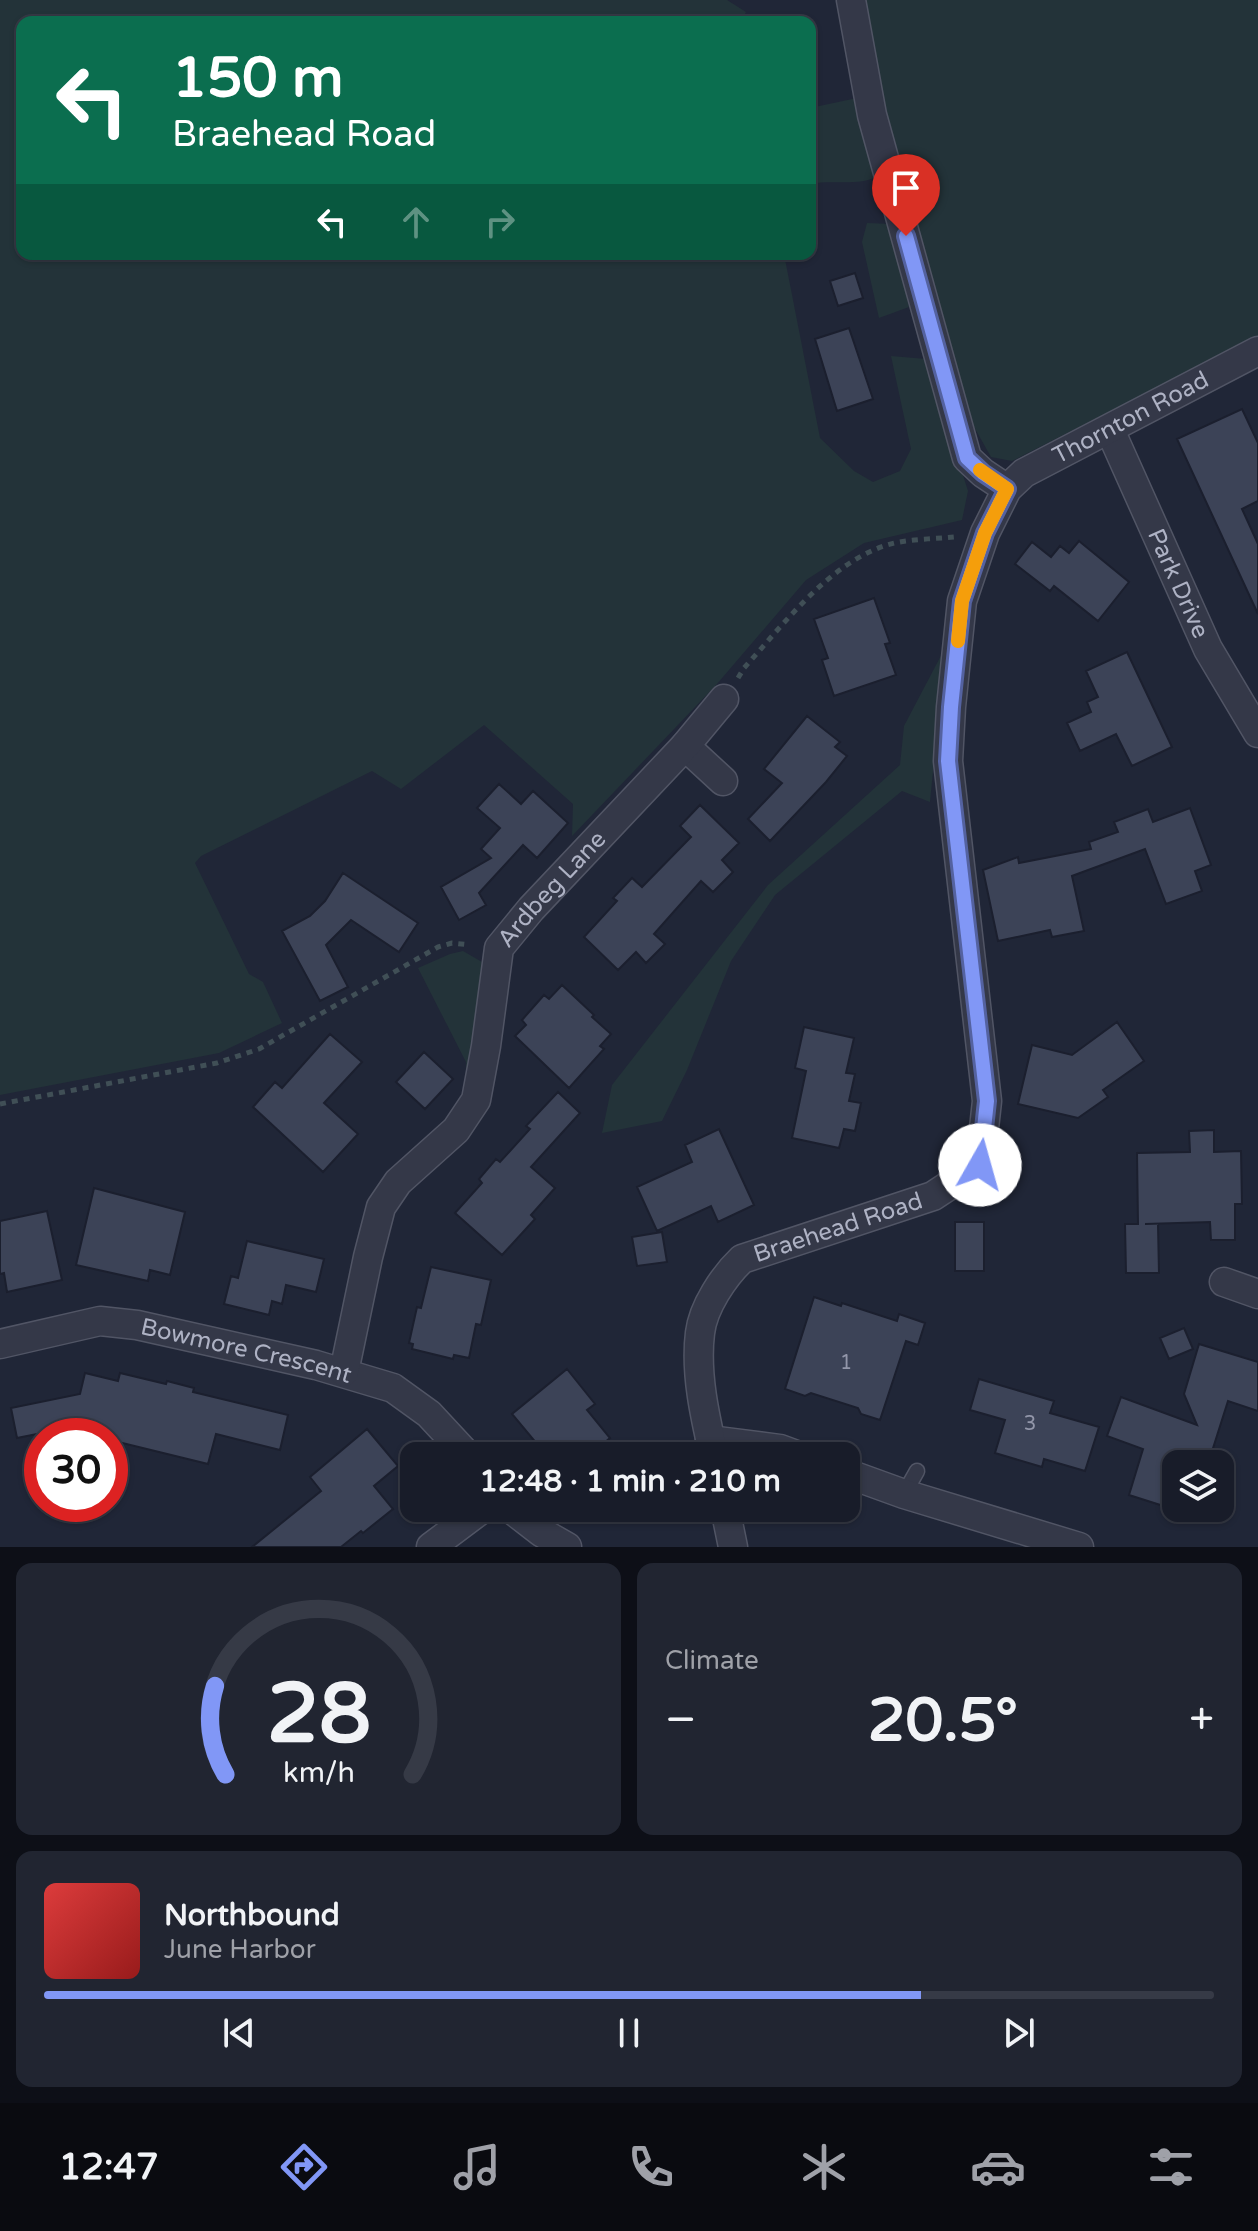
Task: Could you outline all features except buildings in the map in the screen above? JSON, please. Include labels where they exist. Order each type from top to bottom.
[{"type":"street","points":[[851,0],[872,115],[967,458],[1007,489]]},
{"type":"street","name":"Thornton Road","points":[[1007,489],[1024,473],[1258,351]]},
{"type":"street","name":"Park Drive","points":[[1110,430],[1208,649],[1258,733]]},
{"type":"street","name":"Braehead Road","points":[[711,1442],[699,1373],[700,1331],[712,1298],[728,1272],[742,1259],[933,1196],[980,1165],[987,1101],[948,761],[962,601],[985,533],[1007,489]]},
{"type":"street","name":"Ardbeg Lane","points":[[344,1372],[381,1207],[398,1182],[456,1130],[476,1100],[499,948],[531,909],[685,746],[724,699]]},
{"type":"street","points":[[685,746],[723,781]]},
{"type":"street","points":[[1224,1282],[1258,1294]]},
{"type":"street","name":"Bowmore Crescent","points":[[0,1344],[100,1321],[137,1325],[344,1372],[393,1388],[429,1414],[455,1442]]},
{"type":"street","points":[[860,1475],[910,1483],[1079,1547]]},
{"type":"street","points":[[431,1547],[464,1522]]},
{"type":"street","points":[[528,1522],[567,1547]]},
{"type":"street","points":[[728,1522],[733,1547]]},
{"type":"path","points":[[724,699],[744,668],[808,597],[853,561],[887,545],[985,533]]},
{"type":"path","points":[[0,1104],[217,1063],[259,1049],[438,947],[452,943],[499,948]]},
{"type":"shaded area","points":[[0,0],[727,0],[746,12],[744,16],[16,16],[16,260],[785,260],[820,438],[854,471],[873,482],[900,471],[911,449],[891,356],[926,359],[968,491],[962,520],[864,543],[806,580],[717,684],[572,836],[573,804],[484,725],[401,789],[372,771],[201,856],[195,863],[249,974],[263,982],[282,1023],[219,1053],[0,1095]]},
{"type":"shaded area","points":[[861,0],[1258,0],[1258,336],[1012,461],[991,457],[969,418],[894,170]]},
{"type":"shaded area","points":[[857,98],[878,176],[862,181],[816,183],[816,107]]},
{"type":"shaded area","points":[[867,223],[891,224],[909,307],[879,318],[862,242]]},
{"type":"shaded area","points":[[945,648],[930,802],[902,791],[775,895],[731,961],[687,1070],[662,1121],[602,1133],[612,1085],[768,885],[900,765],[904,726]]},
{"type":"shaded area","points":[[463,951],[482,962],[466,1090],[466,1062],[418,968]]},
{"type":"slow traffic","points":[[958,641],[962,601],[985,533],[1007,489],[980,470]]},
{"type":"route","points":[[906,236],[967,458],[1007,489],[985,533],[962,601],[948,761],[987,1101],[980,1165]]}]
